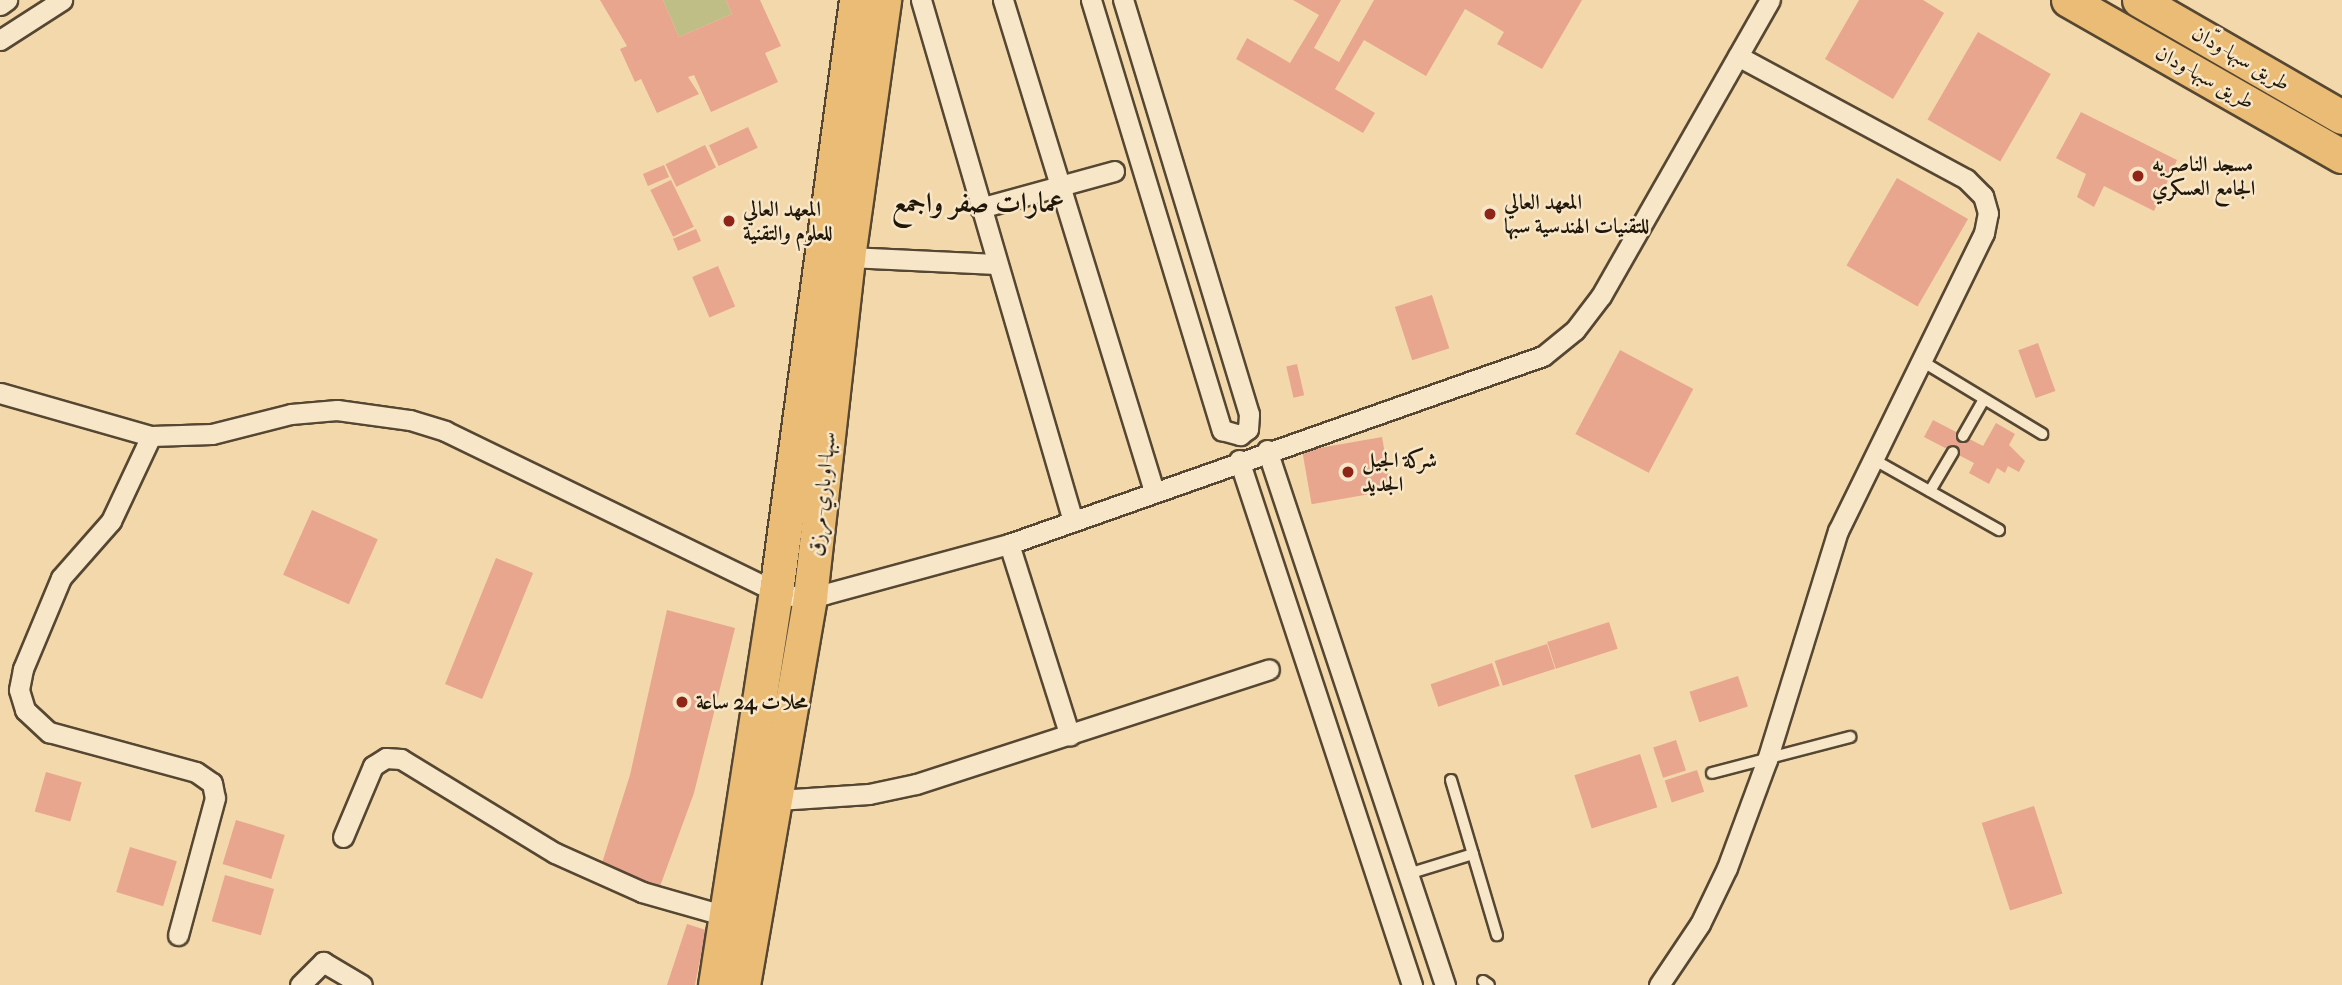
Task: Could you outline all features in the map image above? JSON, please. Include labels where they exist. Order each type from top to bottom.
[{"type":"highway","name":"سبها-اوباري-مرزق","points":[[715,985],[776,592],[856,0]]},
{"type":"highway","name":"سبها-اوباري-مرزق","points":[[743,985],[778,800],[810,597],[848,257],[884,0]]},
{"type":"highway","name":"طريق سبها-ودان","points":[[2068,0],[2342,156]]},
{"type":"highway","name":"طريق سبها-ودّان","points":[[2140,0],[2342,117]]},
{"type":"highway","points":[[2262,109],[2278,79]]},
{"type":"street","points":[[0,5],[7,0]]},
{"type":"street","points":[[0,40],[62,0]]},
{"type":"street","points":[[921,0],[1073,521]]},
{"type":"street","points":[[1003,0],[1064,185],[1154,491]]},
{"type":"street","points":[[1091,0],[1222,430],[1240,435],[1251,419],[1123,0]]},
{"type":"street","points":[[0,393],[150,436],[212,434],[291,414],[337,410],[410,420],[445,431],[776,592],[810,597],[1009,544],[1267,450],[1500,373],[1560,344],[1601,296],[1770,0]]},
{"type":"street","points":[[1659,985],[1713,899],[1767,760],[1826,566],[1871,458],[1984,233],[1988,214],[1983,196],[1966,179],[1738,56]]},
{"type":"street","points":[[1141,166],[1173,158]]},
{"type":"street","points":[[980,208],[1114,171]]},
{"type":"street","points":[[848,257],[996,264]]},
{"type":"street","points":[[150,436],[111,521],[61,578],[23,669],[19,690],[25,710],[48,732],[202,774],[212,783],[215,798],[178,935]]},
{"type":"street","points":[[1267,450],[1445,985]]},
{"type":"street","points":[[1239,460],[1341,761],[1412,985]]},
{"type":"street","points":[[1009,544],[1070,736]]},
{"type":"street","points":[[778,800],[901,788],[1070,736],[1269,669]]},
{"type":"street","points":[[1341,761],[1367,754]]},
{"type":"street","points":[[343,837],[373,766],[386,758],[401,759],[555,853],[642,892],[726,916]]},
{"type":"street","points":[[1390,915],[1418,906]]},
{"type":"street","points":[[300,985],[316,964],[323,962],[362,985]]},
{"type":"lane","points":[[1920,360],[1983,401],[2042,434]]},
{"type":"lane","points":[[1963,436],[1983,401]]},
{"type":"lane","points":[[1930,491],[1953,452]]},
{"type":"lane","points":[[1871,458],[1999,530]]},
{"type":"lane","points":[[1712,773],[1850,737]]},
{"type":"lane","points":[[1451,780],[1497,935]]},
{"type":"lane","points":[[1408,874],[1473,854]]},
{"type":"green space","points":[[663,0],[726,0],[732,14],[679,37]]},
{"type":"building","points":[[600,0],[663,0],[679,37],[732,14],[726,0],[760,0],[781,46],[765,53],[778,82],[711,112],[694,75],[688,77],[699,94],[657,113],[641,79],[635,82],[620,49],[627,46]]},
{"type":"building","points":[[1293,0],[1341,0],[1314,48],[1339,62],[1374,0],[1582,0],[1542,69],[1497,44],[1504,32],[1465,9],[1426,76],[1364,40],[1335,89],[1375,113],[1363,133],[1236,59],[1247,38],[1290,63],[1319,15]]},
{"type":"building","points":[[1859,0],[1923,0],[1944,13],[1893,99],[1825,59]]},
{"type":"building","points":[[1978,32],[2051,74],[2000,161],[1928,119]]},
{"type":"building","points":[[2081,112],[2177,160],[2154,211],[2104,186],[2094,207],[2077,197],[2086,174],[2056,158]]},
{"type":"building","points":[[748,127],[758,148],[719,166],[709,145]]},
{"type":"building","points":[[705,145],[716,167],[676,187],[665,164]]},
{"type":"building","points":[[664,165],[669,177],[648,186],[643,174]]},
{"type":"building","points":[[1897,178],[1968,219],[1918,306],[1846,265]]},
{"type":"building","points":[[671,180],[694,227],[673,237],[650,190]]},
{"type":"building","points":[[696,229],[701,241],[678,251],[673,239]]},
{"type":"building","points":[[718,266],[735,307],[709,317],[692,277]]},
{"type":"building","points":[[1432,295],[1449,348],[1412,360],[1395,307]]},
{"type":"building","points":[[2038,343],[2055,391],[2036,398],[2018,350]]},
{"type":"building","points":[[1620,350],[1693,389],[1649,473],[1575,434]]},
{"type":"building","points":[[1297,364],[1304,395],[1293,398],[1286,366]]},
{"type":"building","points":[[1933,420],[1983,446],[1996,423],[2015,434],[2009,445],[2025,461],[2019,472],[2008,466],[2005,473],[1997,468],[1989,484],[1969,473],[1974,463],[1924,437]]},
{"type":"building","name":"شركة الجيل الجديد","points":[[1382,437],[1391,490],[1312,504],[1302,451]]},
{"type":"building","points":[[312,510],[378,539],[349,604],[283,575]]},
{"type":"building","points":[[496,558],[533,573],[482,699],[445,684]]},
{"type":"building","name":"محلات 24 ساعة","points":[[667,610],[735,628],[694,793],[659,889],[602,863],[630,775]]},
{"type":"building","points":[[1609,622],[1618,649],[1556,669],[1547,642]]},
{"type":"building","points":[[1547,644],[1555,669],[1503,686],[1495,661]]},
{"type":"building","points":[[1492,663],[1500,686],[1438,707],[1431,684]]},
{"type":"building","points":[[1738,676],[1748,706],[1699,722],[1689,692]]},
{"type":"building","points":[[1676,740],[1686,770],[1663,778],[1653,747]]},
{"type":"building","points":[[1640,754],[1657,807],[1592,829],[1574,775]]},
{"type":"building","points":[[1697,770],[1704,792],[1672,802],[1665,781]]},
{"type":"building","points":[[46,772],[82,782],[70,822],[35,811]]},
{"type":"building","points":[[2034,806],[2062,893],[2010,910],[1982,823]]},
{"type":"building","points":[[236,820],[285,835],[271,879],[223,864]]},
{"type":"building","points":[[130,847],[177,861],[163,906],[116,892]]},
{"type":"building","points":[[225,875],[274,889],[261,935],[212,921]]},
{"type":"building","points":[[687,924],[706,930],[695,985],[667,985]]},
{"type":"place","name":"مسجد الناصريه الجامع العسكري","points":[[2138,176]]},
{"type":"place","name":"المعهد العالي للتقنيات الهندسية سبها","points":[[1490,214]]},
{"type":"place","name":"المعهد العالي للعلوم والتقنية","points":[[729,221]]},
{"type":"place","name":"شركة الجيل الجديد","points":[[1348,472]]},
{"type":"place","name":"محلات 24 ساعة","points":[[682,702]]},
{"type":"district","name":"عمارات صفر واجمع","points":[[978,203]]}]
